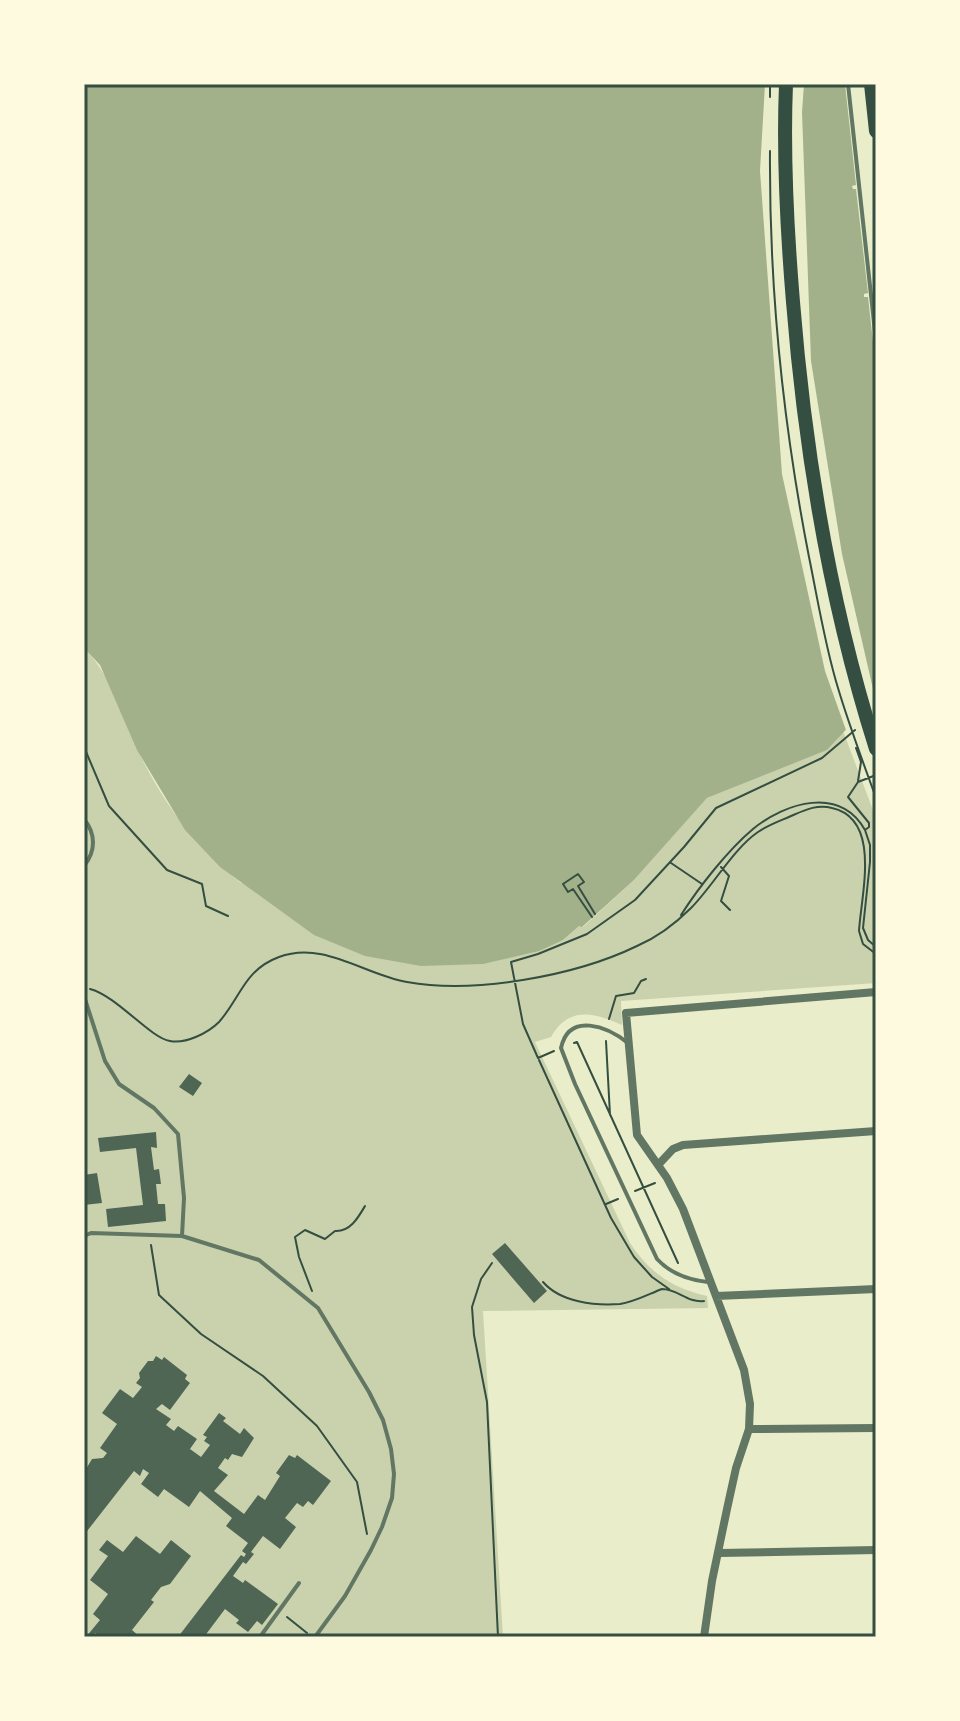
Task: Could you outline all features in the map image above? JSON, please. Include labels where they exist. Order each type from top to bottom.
[{"type":"highway","points":[[786,84],[786,224],[801,399],[821,528],[854,673],[876,749]]},
{"type":"highway","points":[[871,84],[876,131]]},
{"type":"street","points":[[704,1637],[712,1581],[736,1468],[749,1429],[750,1404],[744,1370],[683,1209],[667,1178],[643,1146],[636,1129],[626,1013],[876,992]]},
{"type":"street","points":[[658,1165],[673,1149],[683,1145],[876,1131]]},
{"type":"street","points":[[716,1296],[876,1289]]},
{"type":"street","points":[[749,1429],[876,1428]]},
{"type":"street","points":[[719,1553],[876,1550]]},
{"type":"lane","points":[[848,84],[876,341]]},
{"type":"lane","points":[[84,819],[92,828],[94,845],[84,866]]},
{"type":"lane","points":[[84,996],[105,1061],[119,1084],[154,1108],[178,1134],[184,1198],[182,1236]]},
{"type":"lane","points":[[628,1043],[606,1029],[581,1025],[569,1031],[561,1048],[654,1254],[662,1264],[689,1280],[711,1282]]},
{"type":"lane","points":[[84,1236],[182,1236],[259,1260],[318,1308],[369,1392],[383,1420],[391,1449],[394,1474],[392,1498],[371,1550],[345,1596],[314,1637]]},
{"type":"lane","points":[[260,1637],[299,1583]]},
{"type":"path","points":[[716,1296],[698,1302],[669,1289],[652,1277],[634,1257],[605,1205],[523,1024],[511,962],[587,934],[635,900],[716,808],[822,758],[853,731],[859,730]]},
{"type":"path","points":[[84,747],[109,806],[167,870],[202,884],[206,906],[228,916]]},
{"type":"path","points":[[856,748],[861,762],[858,782],[848,797],[869,823],[865,830]]},
{"type":"path","points":[[858,782],[876,775]]},
{"type":"path","points":[[678,921],[747,834],[761,823],[803,803],[824,801],[841,806],[857,818],[865,830],[870,845],[870,862],[863,928],[876,947]]},
{"type":"path","points":[[84,988],[106,996],[168,1041],[184,1041],[203,1034],[219,1022],[243,984],[258,968],[280,957],[301,952],[324,954],[410,983],[457,986],[541,976],[608,957],[661,935],[678,921],[757,832],[819,806],[838,810],[858,826],[864,841],[859,931],[863,944],[876,954]]},
{"type":"path","points":[[670,862],[704,885]]},
{"type":"path","points":[[720,866],[729,876],[721,901],[730,910]]},
{"type":"path","points":[[578,874],[584,882],[578,886],[594,916],[573,889],[568,892],[563,884],[578,874]]},
{"type":"path","points":[[611,1117],[606,1029],[616,996],[634,993],[646,979]]},
{"type":"path","points":[[538,1058],[577,1042],[679,1265]]},
{"type":"path","points":[[605,1205],[667,1178]]},
{"type":"path","points":[[318,1308],[295,1237],[305,1230],[325,1239],[356,1221],[365,1206]]},
{"type":"path","points":[[150,1237],[159,1295],[201,1334],[263,1376],[317,1426],[357,1482],[371,1550]]},
{"type":"path","points":[[492,1263],[481,1279],[472,1307],[487,1402],[498,1637]]},
{"type":"path","points":[[543,1282],[558,1295],[617,1304],[669,1289]]},
{"type":"path","points":[[280,1612],[314,1637]]},
{"type":"shaded area","points":[[84,84],[876,84],[876,714],[855,720],[827,750],[707,798],[634,880],[582,927],[539,951],[483,964],[421,966],[365,956],[314,935],[220,867],[185,830],[137,750],[100,665],[84,648]]},
{"type":"shaded area","points":[[84,648],[108,682],[146,766],[180,821],[209,854],[241,883],[563,940],[580,925],[583,927],[634,880],[707,798],[826,750],[843,731],[876,818],[876,983],[621,1001],[622,1025],[582,1014],[566,1020],[551,1037],[535,1042],[630,1243],[663,1278],[683,1289],[707,1296],[708,1308],[483,1311],[503,1637],[84,1637]]},
{"type":"pier","points":[[765,84],[804,84],[802,112],[811,361],[842,554],[876,702],[876,718],[857,723],[847,733],[825,671],[782,474],[760,171]]},
{"type":"pier","points":[[845,84],[876,84],[876,369],[868,297],[864,297],[868,293],[856,189],[852,186],[856,185]]},
{"type":"building","points":[[189,1074],[202,1083],[193,1096],[179,1087]]},
{"type":"building","points":[[156,1132],[157,1148],[151,1147],[154,1170],[159,1169],[161,1184],[156,1184],[158,1204],[165,1204],[166,1221],[108,1227],[106,1209],[143,1205],[136,1148],[100,1152],[98,1138]]},
{"type":"building","points":[[97,1173],[102,1203],[84,1205],[84,1175]]},
{"type":"building","points":[[505,1243],[547,1291],[534,1303],[492,1254]]},
{"type":"building","points":[[156,1356],[162,1360],[164,1357],[187,1375],[185,1379],[190,1383],[170,1410],[162,1404],[156,1409],[171,1419],[166,1425],[174,1431],[178,1426],[197,1439],[190,1449],[201,1457],[210,1445],[204,1441],[207,1437],[203,1435],[219,1413],[226,1418],[223,1421],[240,1434],[244,1428],[254,1438],[242,1457],[232,1454],[228,1460],[225,1458],[218,1468],[228,1475],[214,1491],[244,1514],[258,1495],[265,1500],[280,1476],[276,1473],[289,1455],[295,1458],[297,1455],[331,1481],[313,1505],[308,1501],[303,1507],[297,1503],[285,1518],[296,1527],[280,1549],[263,1536],[251,1552],[254,1554],[246,1564],[243,1562],[233,1576],[243,1583],[245,1580],[278,1604],[262,1625],[257,1621],[248,1632],[225,1609],[204,1637],[178,1637],[241,1555],[244,1557],[246,1554],[242,1551],[248,1543],[226,1526],[232,1518],[200,1491],[189,1507],[164,1489],[158,1497],[141,1484],[149,1473],[143,1469],[140,1476],[134,1471],[84,1535],[86,1469],[92,1459],[103,1458],[107,1453],[100,1448],[117,1424],[102,1413],[120,1389],[133,1398],[142,1387],[136,1383],[139,1373]]},
{"type":"building","points":[[136,1536],[160,1554],[171,1540],[191,1556],[170,1584],[161,1587],[151,1600],[154,1602],[132,1630],[140,1637],[100,1637],[95,1633],[92,1637],[86,1637],[100,1620],[93,1614],[108,1594],[90,1580],[108,1556],[99,1550],[107,1540],[123,1552]]}]
